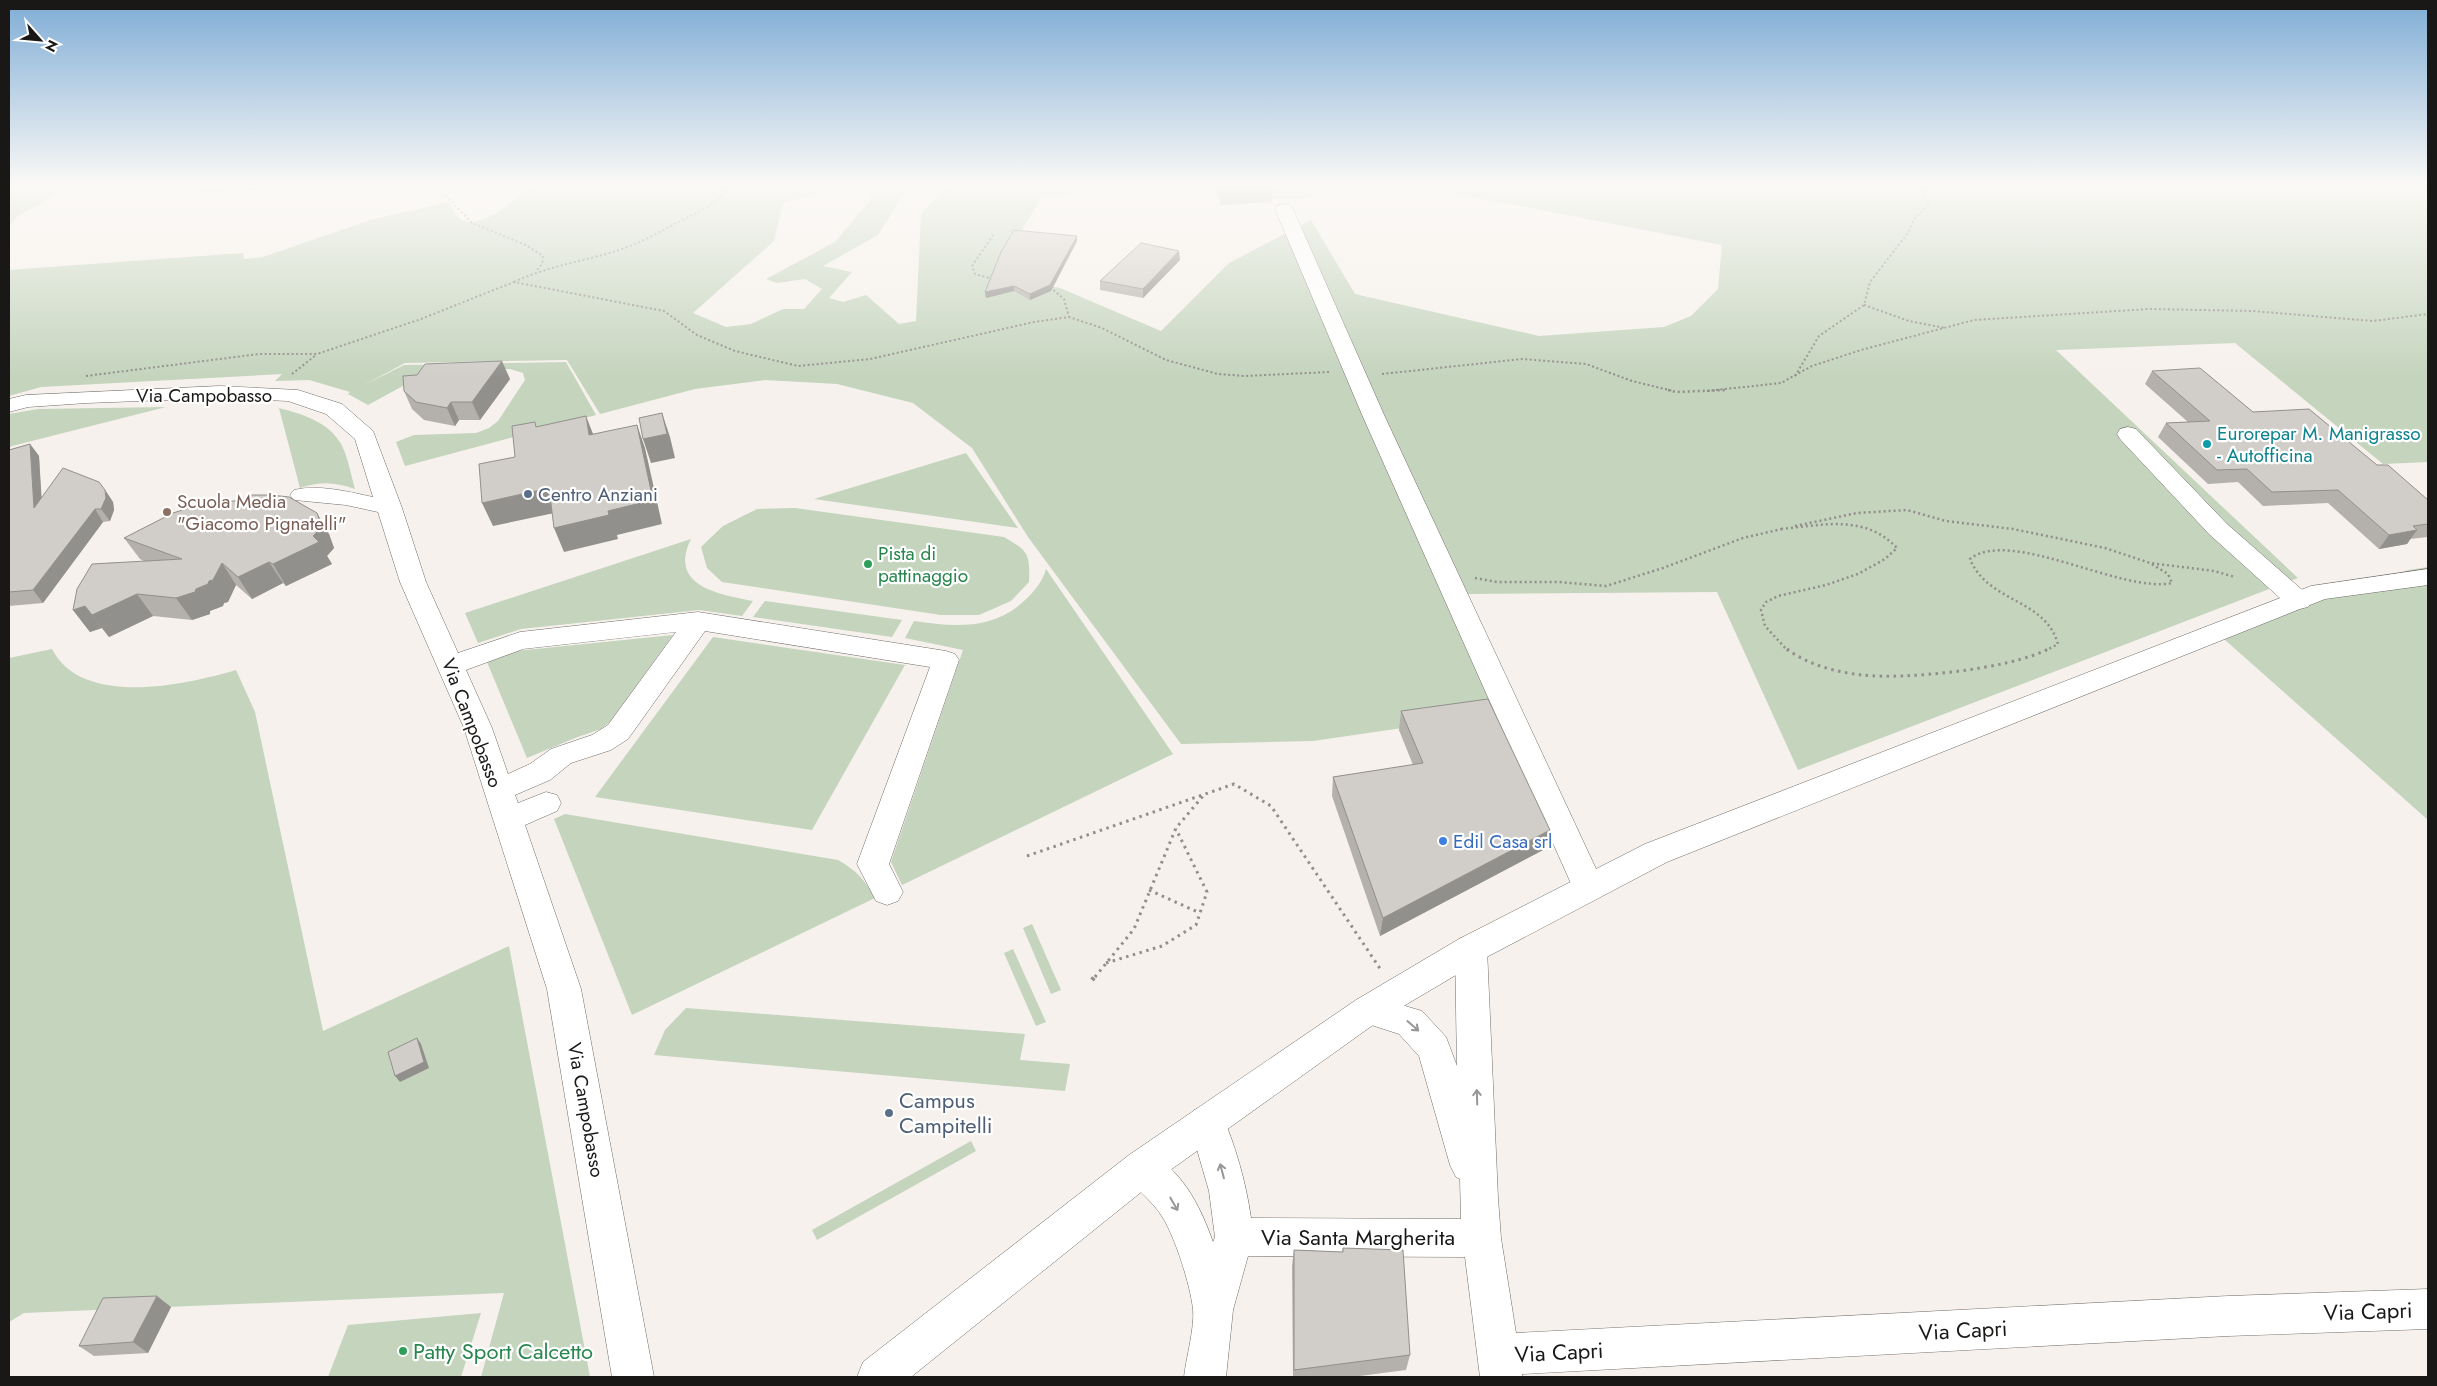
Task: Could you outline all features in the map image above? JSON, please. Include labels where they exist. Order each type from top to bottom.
[{"type":"street","points":[[1301,249],[1374,417],[1589,888]]},
{"type":"street","name":"Via Campobasso","points":[[9,406],[26,402],[87,397],[220,392],[290,395],[334,409],[365,436],[414,582],[478,728],[564,989],[633,1377]]},
{"type":"street","points":[[2128,434],[2205,516],[2290,592]]},
{"type":"street","points":[[302,495],[346,498],[390,508]]},
{"type":"street","points":[[895,1371],[1142,1168],[1383,1001],[1471,949],[1656,853],[2290,592],[2320,592],[2428,577]]},
{"type":"street","points":[[499,790],[534,774],[561,756],[578,748],[601,742],[618,732],[698,621]]},
{"type":"street","points":[[451,664],[520,641],[698,621],[946,660],[873,864],[887,892]]},
{"type":"street","points":[[509,819],[546,803]]},
{"type":"street","name":"Via Capri","points":[[1471,949],[1479,1198],[1482,1238],[1500,1366],[2228,1316],[2428,1309]]},
{"type":"street","name":"Via Capri","points":[[1383,1001],[1410,1022],[1434,1048],[1479,1198]]},
{"type":"street","name":"Via Santa Margherita","points":[[1205,1377],[1213,1310],[1234,1237],[1228,1191],[1207,1122]]},
{"type":"street","name":"Via Santa Margherita","points":[[1142,1168],[1168,1193],[1186,1224],[1198,1256],[1213,1310]]},
{"type":"street","name":"Via Santa Margherita","points":[[1234,1237],[1482,1238]]},
{"type":"path","points":[[533,249],[544,256],[542,264],[537,271]]},
{"type":"path","points":[[79,377],[260,354],[316,354],[421,319],[537,271],[605,255],[621,249]]},
{"type":"path","points":[[984,249],[972,266],[975,274],[984,278],[1002,280]]},
{"type":"path","points":[[1795,377],[1819,336],[1864,305],[1870,282],[1896,249]]},
{"type":"path","points":[[514,282],[664,311],[697,335],[735,351],[798,366],[870,359],[984,333],[1069,317],[1102,328],[1166,360],[1218,374],[1246,376],[1321,372],[1370,376],[1522,359],[1586,364],[1632,381],[1676,392],[1719,391],[1781,383],[1812,366],[1861,350],[1974,320],[2149,309],[2253,311],[2373,321],[2428,314]]},
{"type":"path","points":[[1048,286],[1060,293],[1069,305],[1069,317]]},
{"type":"path","points":[[1864,305],[1909,321],[1946,328]]},
{"type":"path","points":[[1445,573],[1498,582],[1559,582],[1606,586],[1663,568],[1743,538],[1857,512],[1907,510],[1946,520],[2013,529],[2105,548],[2150,563],[2214,571],[2290,592]]},
{"type":"path","points":[[1782,530],[1823,525],[1866,527],[1880,531],[1891,539],[1897,548],[1885,561],[1869,570],[1778,596],[1765,603],[1761,610],[1763,623],[1776,642],[1799,658],[1834,670],[1871,676],[1936,673],[1997,664],[2047,652],[2058,644],[2058,636],[2046,621],[1984,583],[1971,568],[1970,560],[1977,553],[2001,551],[2041,557],[2144,584],[2162,586],[2172,583],[2168,574],[2150,563]]},
{"type":"path","points":[[1027,856],[1234,784],[1272,806],[1383,1001]]},
{"type":"path","points":[[1092,980],[1134,929],[1176,828],[1203,795]]},
{"type":"path","points":[[1106,963],[1162,946],[1196,925],[1206,892],[1176,828]]},
{"type":"path","points":[[1149,890],[1200,913]]},
{"type":"green space","points":[[287,249],[765,249],[693,313],[726,327],[751,324],[783,309],[804,309],[822,289],[805,279],[777,283],[766,279],[823,249],[854,249],[823,266],[852,272],[829,298],[843,302],[866,295],[899,324],[916,321],[919,249],[1010,249],[995,274],[1060,288],[1161,331],[1229,263],[1256,249],[1328,249],[1355,294],[1539,336],[1664,327],[1691,316],[1718,289],[1722,249],[2428,249],[2428,462],[2383,464],[2235,343],[2056,350],[2298,578],[1798,770],[1717,592],[1468,594],[1519,711],[1313,741],[1181,744],[1028,537],[972,448],[913,403],[837,384],[765,380],[695,389],[600,414],[567,360],[405,363],[362,386],[404,365],[566,362],[596,415],[405,466],[396,442],[414,435],[476,433],[489,428],[498,421],[525,380],[523,373],[510,369],[432,370],[368,405],[348,394],[350,392],[309,380],[275,381],[282,374],[41,387],[9,396],[9,270],[243,253],[244,259],[263,257]]},
{"type":"green space","points":[[166,407],[9,447],[9,414],[38,409]]},
{"type":"green space","points":[[279,408],[314,420],[336,436],[346,455],[355,489],[328,483],[300,488]]},
{"type":"green space","points":[[966,453],[1018,528],[814,499]]},
{"type":"green space","name":"Pista di pattinaggio","points":[[795,508],[1004,537],[1026,554],[1029,565],[1029,582],[1011,601],[979,615],[941,615],[722,582],[707,568],[701,547],[723,526],[757,509]]},
{"type":"green space","points":[[691,539],[686,555],[686,568],[691,577],[700,585],[712,591],[753,601],[742,616],[699,610],[521,629],[478,643],[465,613]]},
{"type":"green space","points":[[2428,567],[2428,820],[2216,632],[2409,570]]},
{"type":"green space","points":[[1046,569],[1173,754],[902,885],[891,862],[963,650],[905,638],[914,621],[958,625],[986,622],[999,617],[1012,610],[1031,594],[1040,582]]},
{"type":"green space","points":[[765,601],[902,620],[892,637],[753,617]]},
{"type":"green space","points":[[673,635],[611,721],[601,729],[527,758],[487,662],[516,651]]},
{"type":"green space","points":[[713,637],[905,665],[812,830],[595,797]]},
{"type":"green space","points":[[52,649],[66,667],[86,679],[110,686],[163,686],[236,670],[255,712],[323,1031],[509,946],[590,1377],[481,1377],[504,1293],[24,1313],[9,1322],[9,658]]},
{"type":"green space","points":[[565,814],[838,860],[859,876],[875,898],[632,1015],[554,819]]},
{"type":"green space","points":[[1032,924],[1061,990],[1051,994],[1023,928]]},
{"type":"green space","points":[[1013,949],[1046,1022],[1036,1026],[1004,953]]},
{"type":"green space","points":[[686,1008],[1025,1034],[1020,1060],[1070,1064],[1065,1091],[654,1055],[665,1030]]},
{"type":"green space","points":[[971,1141],[976,1151],[817,1240],[812,1230]]},
{"type":"green space","name":"Patty Sport Calcetto","points":[[481,1313],[461,1377],[328,1377],[348,1325]]},
{"type":"building","points":[[1003,249],[1070,249],[1050,285],[1030,294],[1014,286],[985,292]]},
{"type":"building","points":[[1135,249],[1168,249],[1179,251],[1143,289],[1100,281]]},
{"type":"building","points":[[502,361],[472,402],[451,402],[447,408],[416,402],[404,391],[403,376],[417,375],[425,364]]},
{"type":"building","points":[[2200,368],[2253,412],[2309,409],[2377,465],[2388,465],[2428,500],[2428,524],[2413,526],[2417,530],[2389,535],[2338,490],[2272,492],[2247,469],[2217,470],[2166,423],[2210,421],[2152,371]]},
{"type":"building","points":[[662,413],[667,434],[643,439],[639,418]]},
{"type":"building","points":[[586,416],[589,435],[637,425],[653,500],[608,511],[609,515],[554,528],[549,488],[482,503],[479,464],[515,457],[512,426],[535,422],[536,427]]},
{"type":"building","points":[[30,444],[34,508],[63,468],[99,482],[105,490],[106,498],[101,509],[95,509],[33,590],[9,592],[9,450]]},
{"type":"building","points":[[247,495],[289,497],[317,513],[322,527],[313,536],[319,542],[273,564],[269,562],[238,577],[222,563],[213,580],[209,581],[208,584],[196,589],[195,592],[176,598],[137,594],[92,615],[85,606],[73,610],[77,589],[92,564],[182,559],[124,538],[173,513],[199,505],[199,507],[245,499]]},
{"type":"building","points":[[1488,699],[1550,830],[1383,918],[1333,777],[1423,763],[1401,711]]},
{"type":"building","points":[[417,1038],[424,1062],[395,1076],[388,1052]]},
{"type":"building","points":[[1343,1248],[1403,1250],[1410,1355],[1294,1370],[1294,1250],[1343,1252]]},
{"type":"building","points":[[157,1296],[133,1342],[79,1346],[103,1298]]},
{"type":"place","name":"Eurorepar M. Manigrasso - Autofficina","points":[[2207,444]]},
{"type":"place","name":"Centro Anziani","points":[[528,494]]},
{"type":"place","name":"Scuola Media \"Giacomo Pignatelli\"","points":[[167,512]]},
{"type":"place","name":"Pista di pattinaggio","points":[[868,564]]},
{"type":"place","name":"Edil Casa srl","points":[[1443,841]]},
{"type":"place","name":"Campus Campitelli","points":[[889,1113]]},
{"type":"place","name":"Patty Sport Calcetto","points":[[403,1351]]}]
